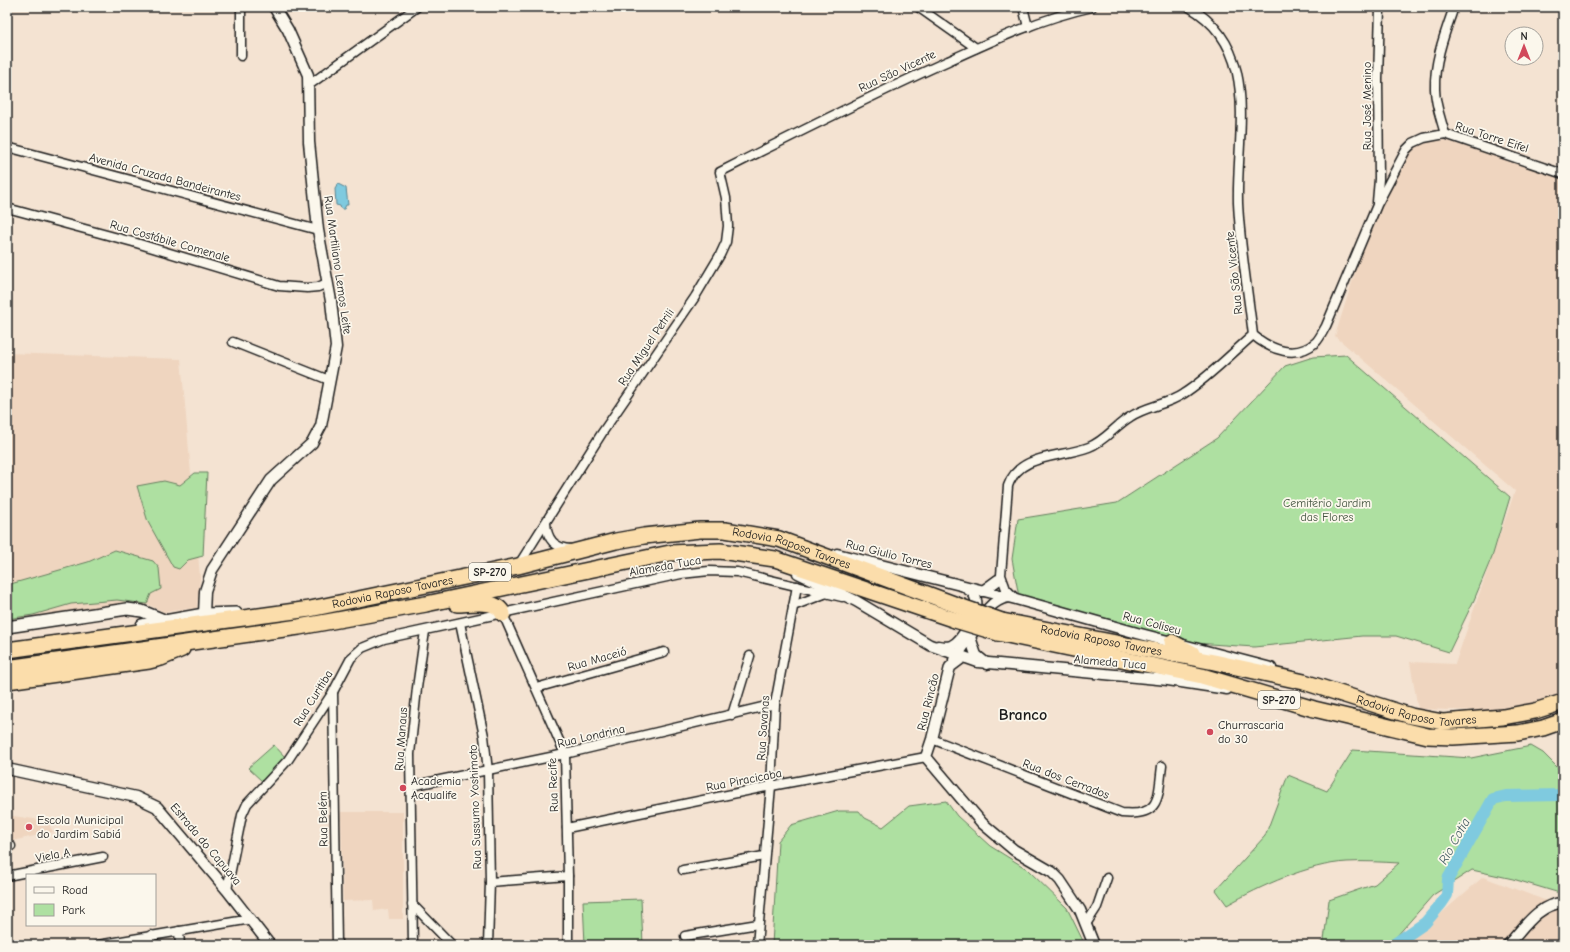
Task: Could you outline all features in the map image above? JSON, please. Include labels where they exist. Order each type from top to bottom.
[{"type":"highway","name":"Rodovia Raposo Tavares","points":[[7,650],[310,609],[518,566],[616,541],[644,536],[700,530],[726,530],[778,539],[958,613]]},
{"type":"highway","name":"Rodovia Raposo Tavares","points":[[7,668],[299,627],[426,604],[670,553],[700,551],[748,554],[798,565],[1000,627],[1168,668],[1262,694],[1428,736],[1518,733],[1563,722]]},
{"type":"highway","points":[[426,604],[494,604],[501,608],[503,614]]},
{"type":"highway","name":"Rodovia Raposo Tavares","points":[[1000,627],[1206,661],[1304,682],[1411,716],[1443,722],[1516,715],[1535,711],[1563,702]]},
{"type":"highway","points":[[7,681],[149,661],[160,658],[197,642]]},
{"type":"highway","points":[[1172,642],[1206,661]]},
{"type":"highway","points":[[1543,728],[1563,725]]},
{"type":"main road","points":[[7,627],[127,609],[142,611],[164,620]]},
{"type":"main road","points":[[75,641],[164,620],[204,614],[310,609]]},
{"type":"street","points":[[241,7],[241,56]]},
{"type":"street","name":"Rua Martiliano Lemos Leite","points":[[204,614],[205,591],[212,570],[271,480],[312,443],[316,437],[321,426],[336,347],[318,230],[309,142],[308,75],[301,55],[274,7]]},
{"type":"street","points":[[309,85],[416,7]]},
{"type":"street","points":[[918,7],[976,48]]},
{"type":"street","points":[[1023,7],[1028,27]]},
{"type":"street","name":"Rua São Vicente","points":[[720,172],[885,89],[976,48],[1066,13],[1092,7]]},
{"type":"street","name":"Rua São Vicente","points":[[1189,7],[1212,23],[1227,43],[1236,66],[1241,112],[1238,202],[1253,335]]},
{"type":"street","name":"Rua José Menino","points":[[1377,205],[1379,179],[1378,80],[1380,7]]},
{"type":"street","points":[[1445,134],[1434,87],[1441,46],[1454,7]]},
{"type":"street","name":"Rua Torre Eifel","points":[[1377,205],[1406,150],[1424,138],[1445,134],[1563,174]]},
{"type":"street","name":"Avenida Cruzada Bandeirantes","points":[[7,146],[318,230]]},
{"type":"street","name":"Rua Miguel Petrili","points":[[518,566],[602,433],[695,297],[720,255],[726,242],[728,226],[726,198],[720,172]]},
{"type":"street","points":[[986,609],[1000,599],[1012,598],[1000,577],[1008,486],[1011,477],[1019,468],[1034,461],[1088,447],[1103,440],[1130,417],[1184,394],[1253,335],[1263,344],[1285,352],[1300,352],[1316,342],[1326,326],[1377,205]]},
{"type":"street","name":"Rua Costábile Comenale","points":[[7,208],[132,242],[279,286],[307,288],[318,287],[327,283]]},
{"type":"street","points":[[233,342],[329,380]]},
{"type":"street","points":[[546,523],[547,535],[556,545],[563,548],[585,550]]},
{"type":"street","name":"Rua Giulio Torres","points":[[778,539],[988,592]]},
{"type":"street","name":"Alameda Tuca","points":[[748,554],[786,568],[856,601],[930,645],[959,657],[987,664],[1168,680],[1262,694]]},
{"type":"street","name":"Alameda Tuca","points":[[503,614],[681,574],[709,571],[737,572],[856,601]]},
{"type":"street","points":[[943,650],[950,667],[959,657],[986,609],[988,592],[1000,577]]},
{"type":"street","name":"Rua Savanas","points":[[757,945],[771,786],[775,704],[797,586]]},
{"type":"street","points":[[930,645],[944,647],[952,646],[958,641],[965,631],[975,610],[977,602],[973,592],[962,586]]},
{"type":"street","name":"Rua Coliseu","points":[[988,592],[1265,666],[1304,682]]},
{"type":"street","points":[[793,606],[825,593]]},
{"type":"street","name":"Rua Curitiba","points":[[227,890],[244,810],[288,760],[333,692],[351,658],[362,648],[384,639],[503,614]]},
{"type":"street","name":"Rua Recife","points":[[503,614],[565,754],[568,945]]},
{"type":"street","name":"Rua Sussumo Yoshimoto","points":[[460,623],[484,736],[488,771],[490,882],[488,945]]},
{"type":"street","name":"Rua Manaus","points":[[412,945],[410,754],[425,631]]},
{"type":"street","points":[[970,637],[976,655],[987,664]]},
{"type":"street","name":"Rua Maceió","points":[[536,688],[664,652]]},
{"type":"street","points":[[732,715],[750,656]]},
{"type":"street","name":"Rua Rincão","points":[[926,758],[950,667]]},
{"type":"street","name":"Rua Belém","points":[[333,692],[337,945]]},
{"type":"street","name":"Rua Londrina","points":[[411,786],[565,754],[775,704]]},
{"type":"street","name":"Rua dos Cerrados","points":[[932,739],[1122,813],[1135,814],[1148,811],[1154,804],[1158,794],[1162,766]]},
{"type":"street","points":[[926,758],[982,823],[1014,850],[1052,872],[1060,880],[1070,893],[1086,924],[1094,945]]},
{"type":"street","name":"Rua Piracicaba","points":[[567,828],[771,786],[926,758]]},
{"type":"street","name":"Estrada do Capuava","points":[[7,769],[149,802],[162,810],[251,919],[270,945]]},
{"type":"street","points":[[683,870],[764,856]]},
{"type":"street","name":"Viela A","points":[[7,876],[103,857]]},
{"type":"street","points":[[490,882],[568,876]]},
{"type":"street","points":[[1086,924],[1097,907],[1107,878]]},
{"type":"street","points":[[1508,945],[1540,911],[1552,903],[1563,903]]},
{"type":"street","points":[[412,904],[452,945]]},
{"type":"street","points":[[98,945],[251,919]]},
{"type":"street","points":[[685,936],[758,924]]},
{"type":"street","points":[[179,931],[180,945]]},
{"type":"street","points":[[151,935],[151,945]]},
{"type":"shaded area","points":[[1445,140],[1563,178],[1563,692],[1533,704],[1489,711],[1418,709],[1410,662],[1455,664],[1515,491],[1335,336],[1366,238],[1385,198],[1409,154],[1416,144]]},
{"type":"shaded area","points":[[7,353],[181,359],[200,577],[197,608],[164,612],[149,605],[7,622]]},
{"type":"shaded area","points":[[341,812],[403,812],[403,919],[389,919],[388,909],[374,911],[373,900],[343,901]]},
{"type":"shaded area","name":"Escola Municipal do Jardim Sabiá","points":[[13,816],[47,821],[53,832],[7,842],[7,817]]},
{"type":"shaded area","points":[[1483,877],[1563,907],[1563,945],[1405,945]]},
{"type":"green space","name":"Cemitério Jardim das Flores","points":[[1346,355],[1510,497],[1493,554],[1474,600],[1449,652],[1396,636],[1362,636],[1254,647],[1180,642],[1019,597],[1012,559],[1018,519],[1117,503],[1217,438],[1285,366],[1313,357]]},
{"type":"green space","points":[[195,473],[207,473],[203,556],[188,560],[179,569],[173,567],[148,522],[137,486],[164,481],[180,485]]},
{"type":"green space","points":[[115,550],[153,561],[159,568],[161,589],[151,594],[147,604],[117,600],[71,604],[33,615],[7,619],[7,585],[88,562]]},
{"type":"green space","points":[[274,745],[286,758],[264,783],[248,768]]},
{"type":"green space","points":[[1531,746],[1543,753],[1563,773],[1563,894],[1513,879],[1472,870],[1433,895],[1389,945],[1317,945],[1324,940],[1329,900],[1375,884],[1399,863],[1347,862],[1317,867],[1285,877],[1227,905],[1216,890],[1265,836],[1288,775],[1327,791],[1353,750],[1471,758]]},
{"type":"green space","points":[[946,801],[957,816],[990,846],[1027,869],[1067,908],[1085,945],[772,945],[778,841],[791,825],[839,811],[859,811],[865,818],[883,827],[909,806]]},
{"type":"green space","points":[[641,899],[643,945],[585,945],[583,901]]},
{"type":"water","points":[[338,184],[346,188],[348,205],[346,205],[344,209],[341,209],[340,206],[336,205],[335,189]]},
{"type":"waterway","name":"Rio Cotia","points":[[1393,945],[1425,923],[1441,904],[1447,895],[1448,879],[1493,799],[1506,796],[1563,795]]},
{"type":"place","name":"Churrascaria do 30","points":[[1210,732]]},
{"type":"place","name":"Academia Acqualife","points":[[403,788]]},
{"type":"place","name":"Escola Municipal do Jardim Sabiá","points":[[29,827]]},
{"type":"district","name":"Branco","points":[[1023,715]]}]
